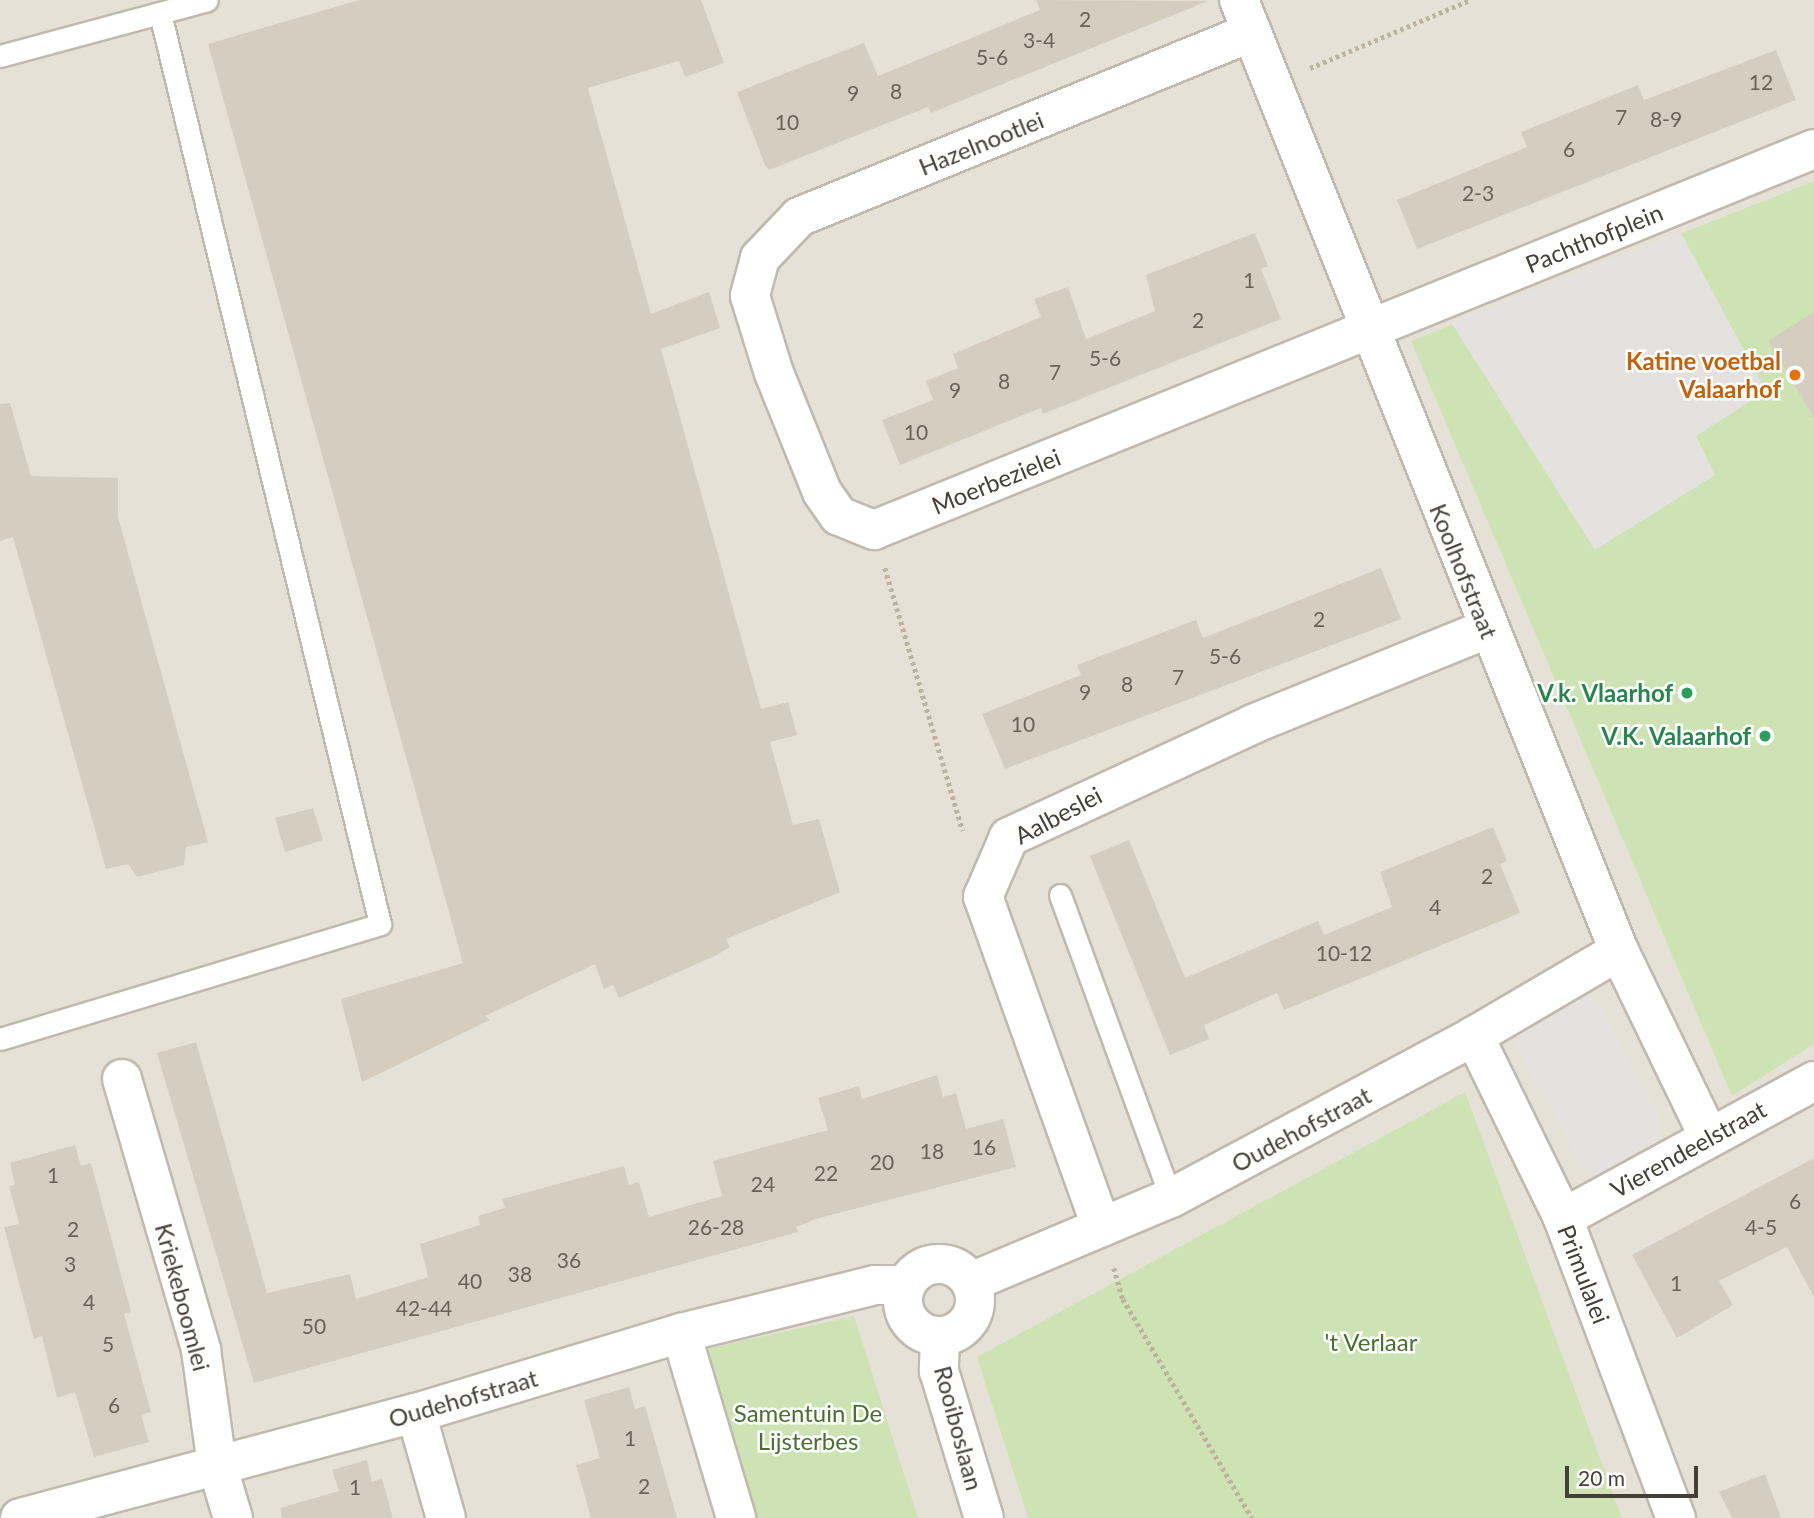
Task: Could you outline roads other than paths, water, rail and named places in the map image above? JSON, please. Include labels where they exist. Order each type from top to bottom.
[{"type":"street","name":"Koolhofstraat","points":[[1245,16],[1374,328],[1487,629],[1619,951],[1708,1135]]},
{"type":"street","name":"Hazelnootlei","points":[[874,530],[839,516],[822,492],[774,373],[750,296],[760,258],[799,217],[1245,16]]},
{"type":"street","name":"Pachthofplein","points":[[1374,328],[1814,149]]},
{"type":"street","name":"Moerbezielei","points":[[874,530],[1374,328]]},
{"type":"street","name":"Aalbeslei","points":[[1101,1226],[983,898],[1009,837],[1215,740],[1487,629]]},
{"type":"street","name":"Oudehofstraat","points":[[971,1282],[1171,1198],[1474,1036],[1619,951]]},
{"type":"street","name":"Primulalei","points":[[1474,1036],[1563,1218],[1676,1518]]},
{"type":"street","name":"Kriekeboomlei","points":[[122,1079],[201,1350],[217,1465],[233,1518]]},
{"type":"street","name":"Vierendeelstraat","points":[[1563,1218],[1708,1135],[1814,1081]]},
{"type":"street","points":[[943,1264],[964,1273],[971,1282],[975,1307],[963,1328],[940,1337],[928,1335],[909,1320],[904,1309],[906,1285],[921,1268],[943,1264]]},
{"type":"street","name":"Oudehofstraat","points":[[20,1518],[416,1413],[681,1333],[875,1285],[906,1285]]},
{"type":"street","points":[[681,1333],[736,1518]]},
{"type":"street","name":"Rooiboslaan","points":[[940,1337],[939,1371],[984,1518]]},
{"type":"street","points":[[416,1413],[446,1518]]},
{"type":"lane","points":[[0,56],[207,0]]},
{"type":"lane","points":[[0,1039],[380,924],[160,13]]},
{"type":"lane","points":[[1060,895],[1171,1198]]},
{"type":"place","name":"Katine voetbal Valaarhof","points":[[1795,375]]},
{"type":"place","name":"V.k. Vlaarhof","points":[[1687,693]]},
{"type":"place","name":"V.K. Valaarhof","points":[[1765,736]]},
{"type":"park label","name":"'t Verlaar","points":[[1371,1342]]},
{"type":"park label","name":"Samentuin De Lijsterbes","points":[[808,1427]]}]
